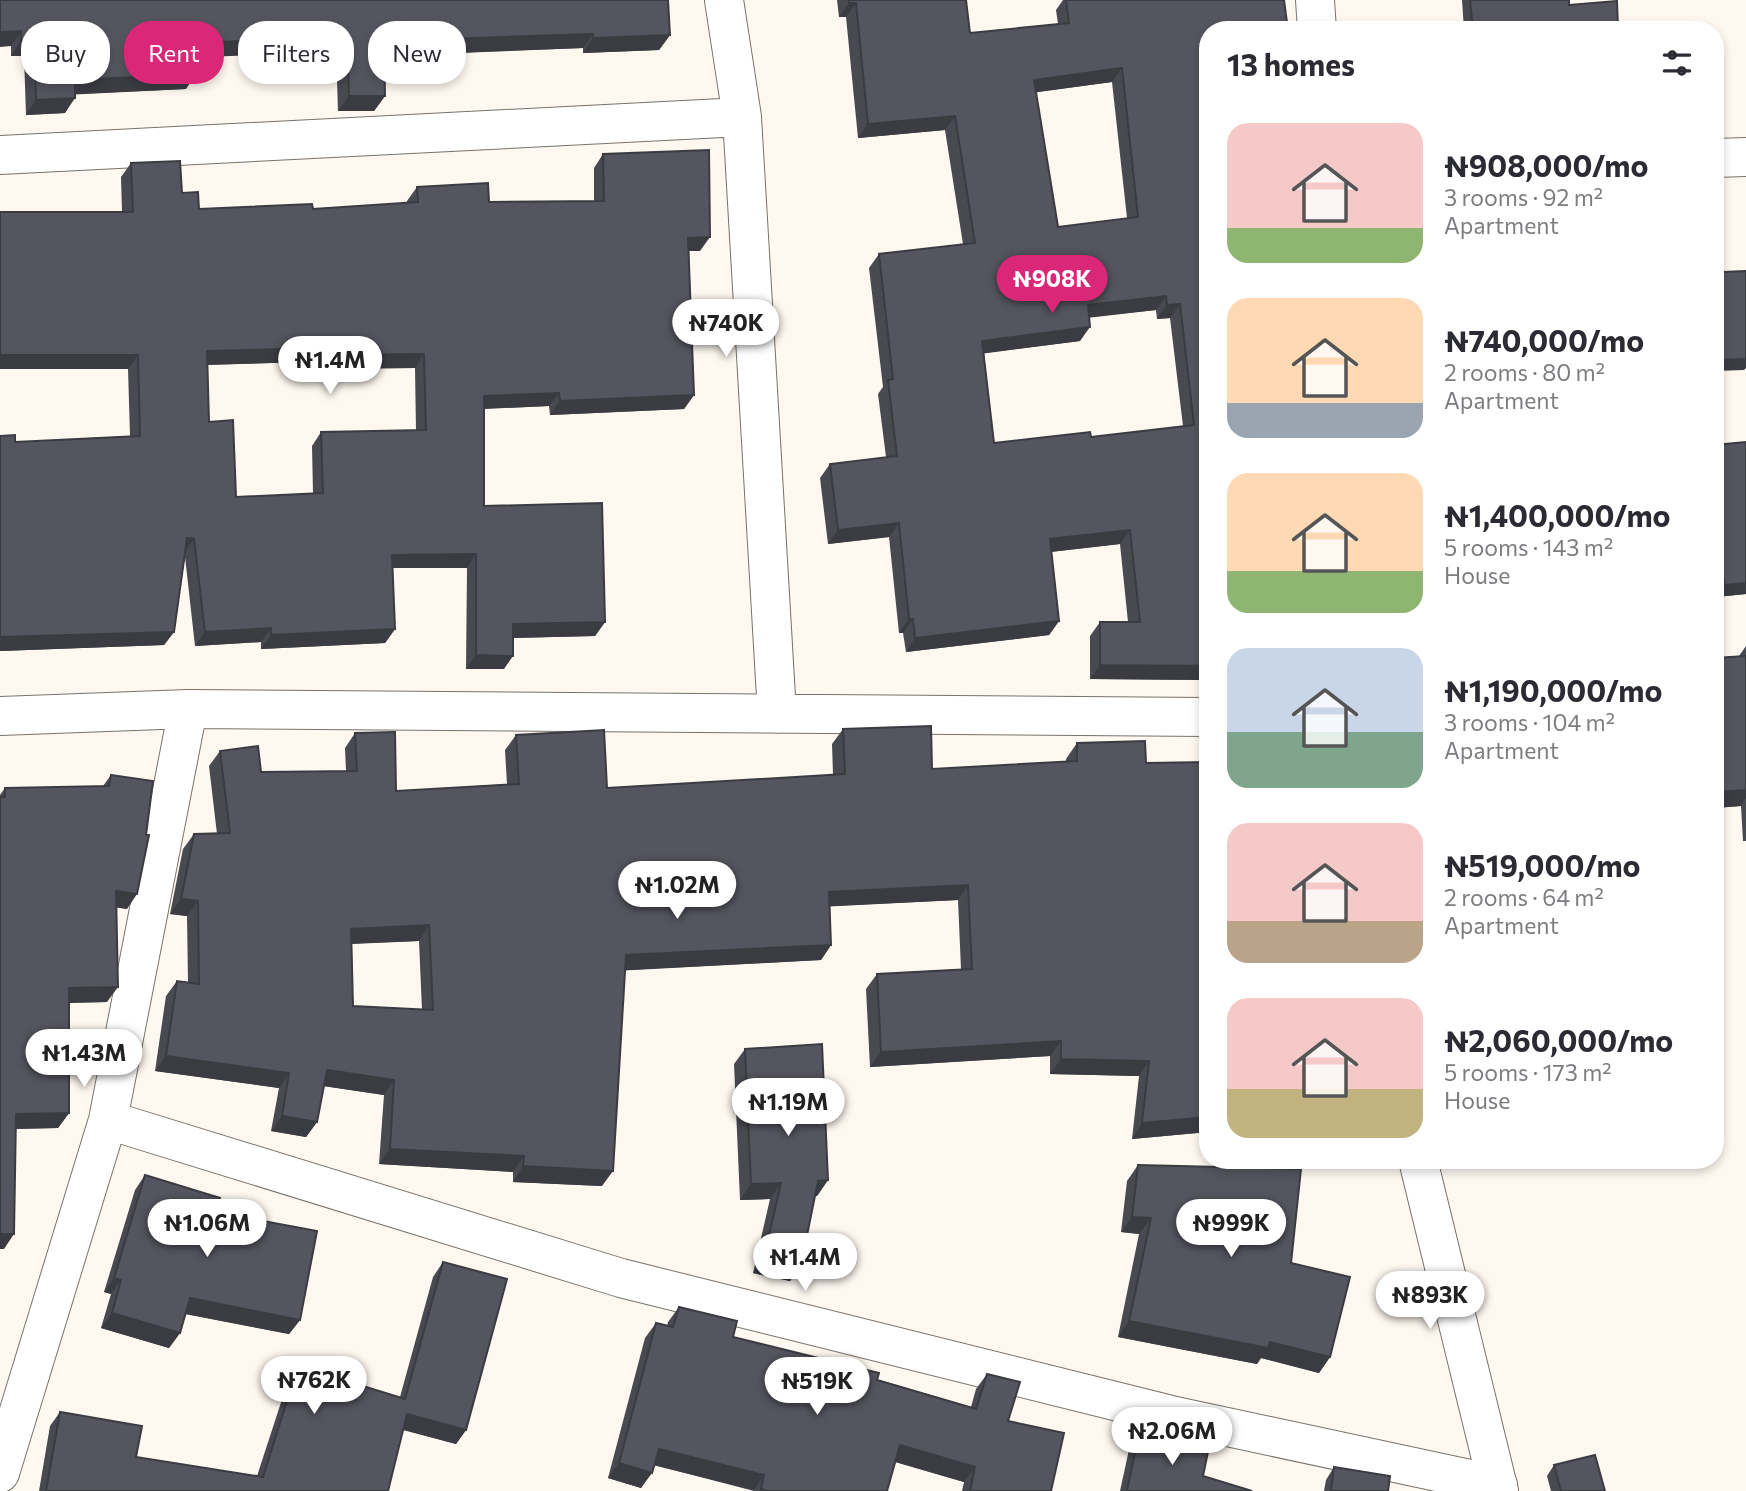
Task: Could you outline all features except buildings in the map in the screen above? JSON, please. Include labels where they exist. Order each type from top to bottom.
[{"type":"street","points":[[724,0],[741,117],[777,714]]},
{"type":"street","points":[[1315,0],[1316,21]]},
{"type":"street","points":[[0,155],[741,117]]},
{"type":"street","points":[[1724,158],[1746,157]]},
{"type":"street","points":[[0,1474],[108,1120],[188,709]]},
{"type":"street","points":[[0,716],[188,709],[1199,717]]},
{"type":"street","points":[[108,1120],[621,1278],[1171,1415],[1498,1488],[1420,1169]]}]
